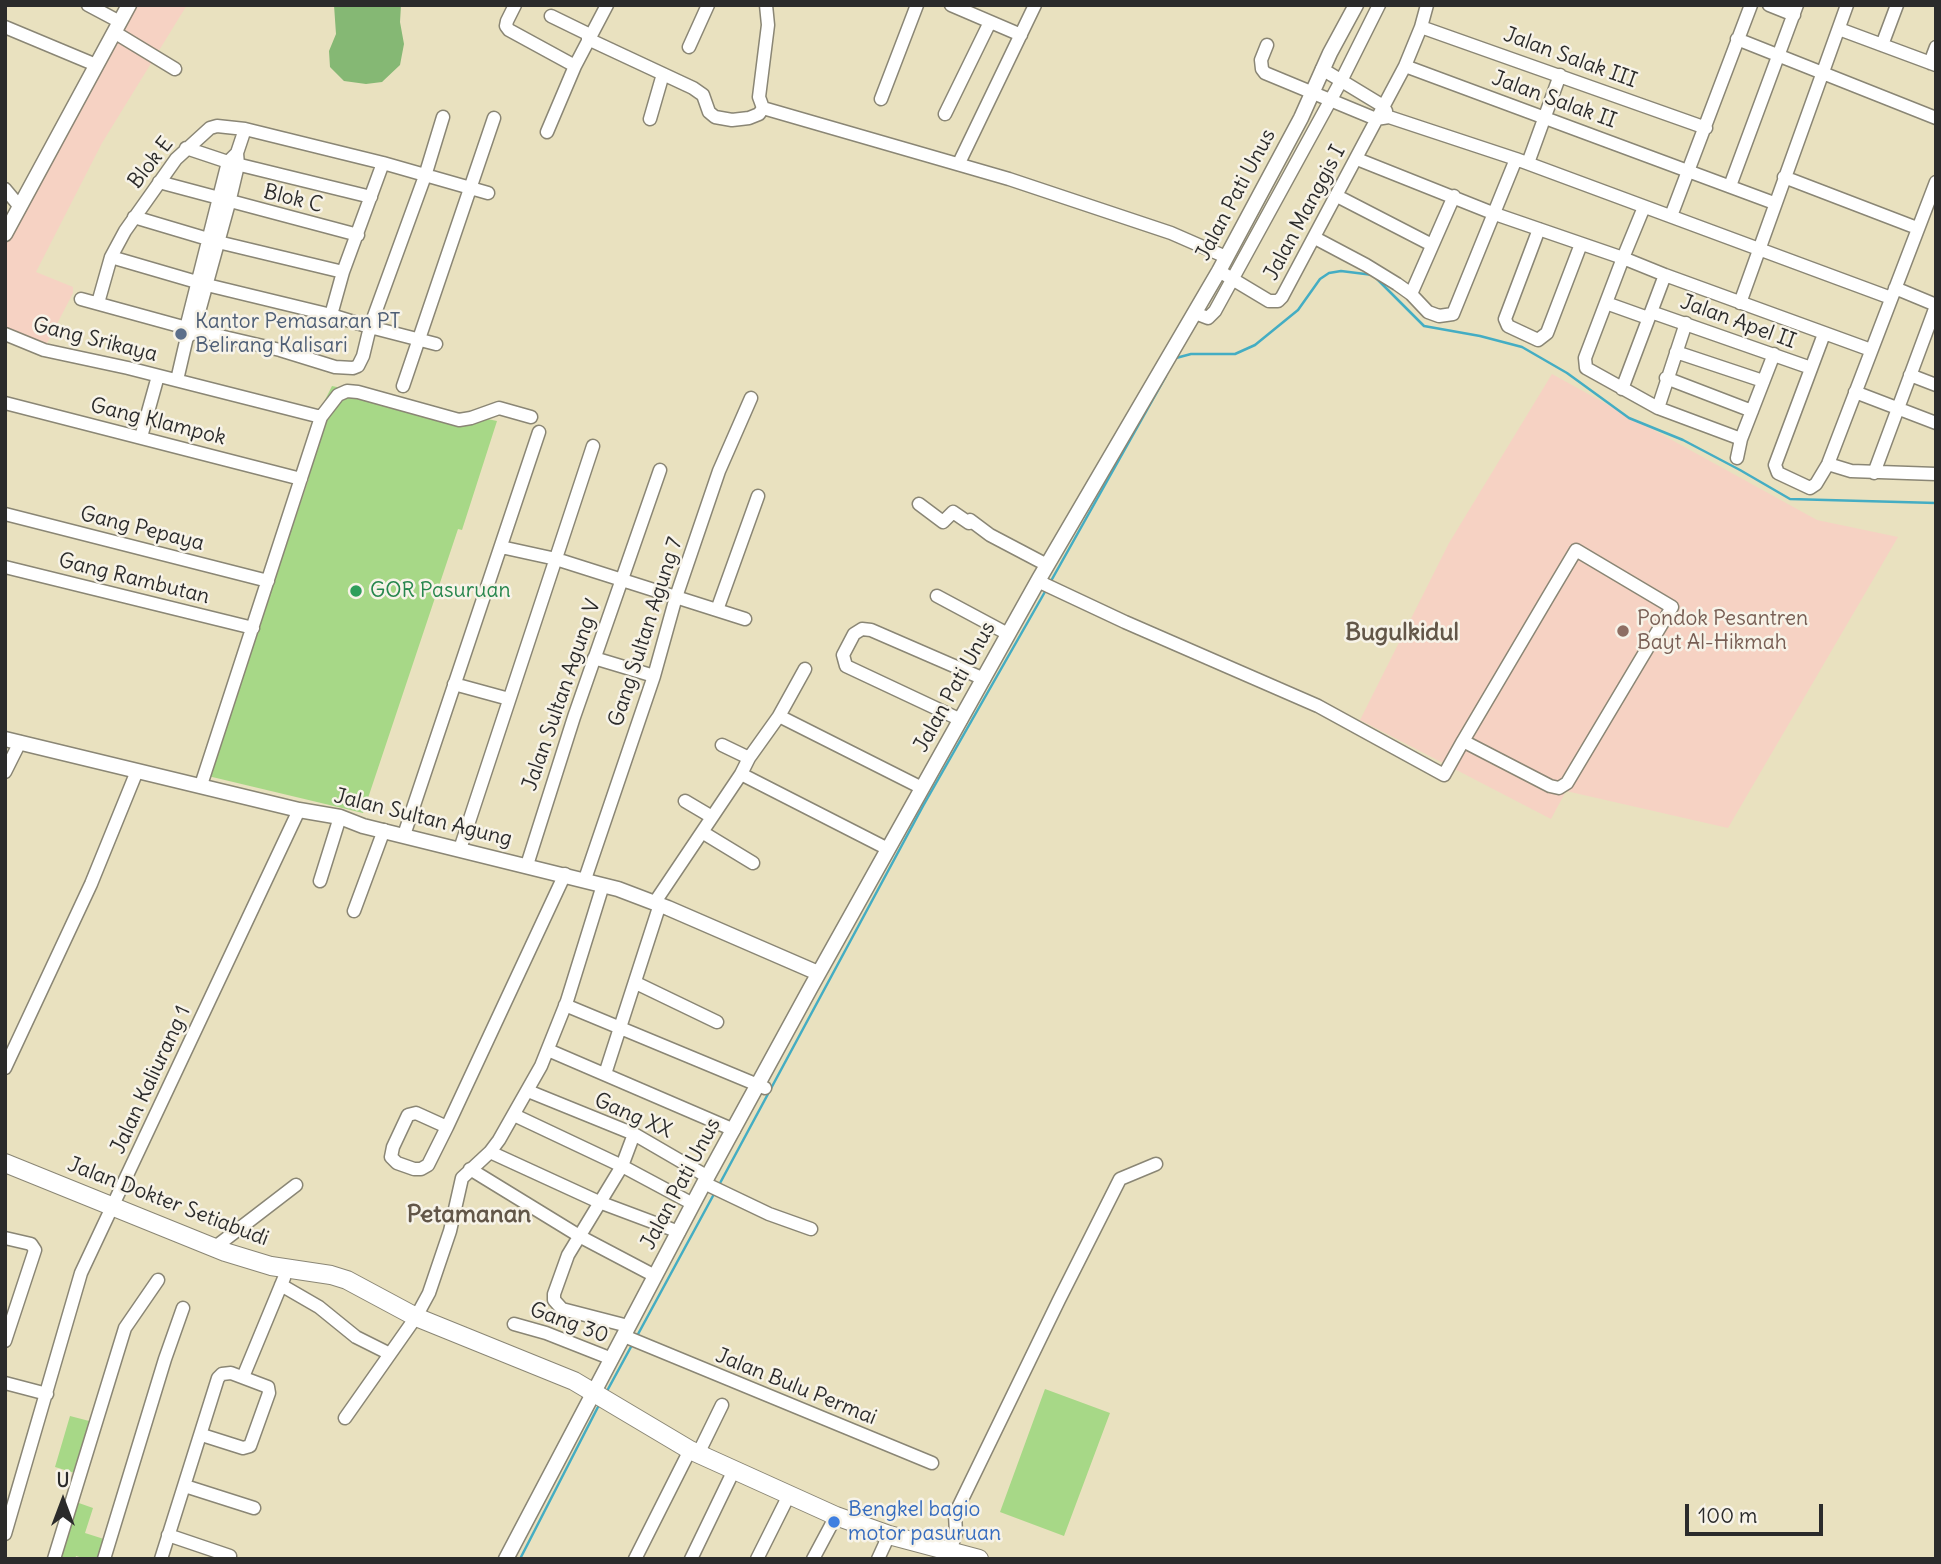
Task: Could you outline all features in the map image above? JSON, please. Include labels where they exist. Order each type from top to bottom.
[{"type":"highway","name":"Jalan Dokter Setiabudi","points":[[5,1163],[285,1276],[331,1275],[347,1280],[429,1322],[574,1381],[694,1452],[734,1471],[836,1516],[945,1553],[979,1559]]},
{"type":"main road","points":[[5,234],[129,5]]},
{"type":"main road","name":"Jalan Pati Unus","points":[[506,1559],[601,1396],[612,1359],[628,1334],[693,1204],[712,1185],[734,1130],[761,1086],[818,974],[1008,634],[1044,583],[1047,565],[1225,275],[1226,257],[1332,76],[1356,5]]},
{"type":"main road","name":"Jalan Sultan Agung","points":[[13,741],[299,810],[340,817],[363,826],[611,887],[658,903],[818,974]]},
{"type":"street","points":[[88,5],[175,69]]},
{"type":"street","points":[[515,5],[507,21],[509,30],[575,66]]},
{"type":"street","points":[[547,132],[575,66],[607,5]]},
{"type":"street","points":[[689,47],[708,5]]},
{"type":"street","points":[[756,114],[768,25],[766,5]]},
{"type":"street","points":[[881,99],[917,5]]},
{"type":"street","points":[[951,5],[968,9],[1021,35]]},
{"type":"street","points":[[959,163],[1035,5]]},
{"type":"street","points":[[1225,275],[1332,76],[1379,5]]},
{"type":"street","name":"Jalan Manggis I","points":[[1225,275],[1269,301],[1278,301],[1315,238],[1376,119],[1386,112],[1421,27],[1427,5]]},
{"type":"street","points":[[1671,216],[1751,5]]},
{"type":"street","points":[[1730,186],[1795,10],[1769,5]]},
{"type":"street","points":[[1740,303],[1847,5]]},
{"type":"street","points":[[1882,45],[1897,5]]},
{"type":"street","points":[[551,16],[703,95],[709,112],[715,117],[733,120],[756,114],[959,163],[1171,233],[1226,257]]},
{"type":"street","points":[[945,114],[990,22]]},
{"type":"street","points":[[5,27],[96,65]]},
{"type":"street","name":"Jalan Salak III","points":[[1421,27],[1706,128]]},
{"type":"street","points":[[1839,29],[1933,64],[1936,47]]},
{"type":"street","points":[[1738,39],[1936,118]]},
{"type":"street","points":[[1267,46],[1261,60],[1265,73],[1376,119]]},
{"type":"street","name":"Jalan Salak II","points":[[1405,66],[1774,203]]},
{"type":"street","points":[[650,119],[663,74]]},
{"type":"street","points":[[1315,238],[1366,265],[1411,294],[1428,312],[1439,316],[1453,314],[1495,214],[1545,118],[1560,75]]},
{"type":"street","points":[[1332,76],[1386,112],[1758,250],[1936,305],[1874,473]]},
{"type":"street","points":[[81,299],[189,332],[280,350],[346,369],[358,366],[443,117]]},
{"type":"street","points":[[403,386],[494,118]]},
{"type":"street","name":"Blok E","points":[[98,303],[111,257],[134,217],[186,148],[210,128],[217,126],[245,129],[383,163],[488,193]]},
{"type":"street","points":[[177,380],[234,160],[245,129]]},
{"type":"street","points":[[186,148],[370,197]]},
{"type":"street","points":[[1357,159],[1495,214],[1623,258],[1871,350]]},
{"type":"street","points":[[331,314],[343,272],[383,163]]},
{"type":"street","points":[[1784,177],[1917,228]]},
{"type":"street","name":"Blok C","points":[[159,182],[358,235]]},
{"type":"street","points":[[1824,334],[1775,468],[1778,473],[1810,488],[1816,484],[1828,464],[1936,182]]},
{"type":"street","points":[[5,189],[20,207]]},
{"type":"street","points":[[1337,196],[1433,245]]},
{"type":"street","points":[[1411,294],[1454,196]]},
{"type":"street","points":[[1644,207],[1585,364],[1589,372],[1658,408],[1741,439]]},
{"type":"street","points":[[134,217],[213,241],[343,272]]},
{"type":"street","points":[[1539,229],[1504,319],[1508,326],[1533,338],[1542,338],[1546,334],[1581,244]]},
{"type":"street","points":[[111,257],[436,344]]},
{"type":"street","points":[[1622,389],[1665,275]]},
{"type":"street","name":"Jalan Apel II","points":[[1606,303],[1686,323],[1811,368]]},
{"type":"street","points":[[1658,408],[1686,323]]},
{"type":"street","name":"Gang Srikaya","points":[[5,334],[35,347],[316,416]]},
{"type":"street","points":[[1923,341],[1936,346]]},
{"type":"street","points":[[1676,352],[1763,381]]},
{"type":"street","points":[[1737,458],[1741,439],[1773,354]]},
{"type":"street","points":[[1910,375],[1936,385]]},
{"type":"street","points":[[141,437],[158,376]]},
{"type":"street","points":[[1666,378],[1752,411]]},
{"type":"street","points":[[201,785],[248,627],[316,416],[346,391],[459,420],[499,408],[531,416]]},
{"type":"street","points":[[1855,392],[1936,423]]},
{"type":"street","name":"Gang Sultan Agung 7","points":[[585,880],[719,471],[751,398]]},
{"type":"street","name":"Gang Klampok","points":[[6,404],[297,478]]},
{"type":"street","points":[[404,835],[539,432]]},
{"type":"street","points":[[460,849],[491,762],[509,699],[593,446]]},
{"type":"street","points":[[1828,464],[1851,471],[1936,474]]},
{"type":"street","name":"Jalan Sultan Agung V","points":[[527,865],[594,658],[660,470]]},
{"type":"street","points":[[717,610],[758,496]]},
{"type":"street","points":[[919,504],[943,522],[953,512],[968,523],[971,520],[990,535],[1047,565]]},
{"type":"street","name":"Gang Pepaya","points":[[5,514],[263,580]]},
{"type":"street","points":[[501,547],[556,559],[745,619]]},
{"type":"street","points":[[1044,583],[1125,622],[1318,706],[1444,775],[1463,741],[1576,550],[1672,607],[1567,783],[1559,788],[1550,786],[1463,741]]},
{"type":"street","name":"Gang Rambutan","points":[[5,567],[248,627]]},
{"type":"street","points":[[937,596],[1008,634]]},
{"type":"street","points":[[961,720],[846,666],[843,655],[853,634],[862,629],[870,630],[984,679]]},
{"type":"street","points":[[594,658],[654,676]]},
{"type":"street","points":[[606,1074],[636,983],[658,903],[749,758],[779,716],[805,669]]},
{"type":"street","points":[[454,684],[509,699]]},
{"type":"street","points":[[779,716],[922,788]]},
{"type":"street","points":[[5,772],[13,741]]},
{"type":"street","points":[[722,745],[749,758]]},
{"type":"street","points":[[5,1068],[90,884],[137,771]]},
{"type":"street","points":[[741,774],[888,849]]},
{"type":"street","points":[[685,801],[712,817]]},
{"type":"street","name":"Jalan Kaliurang 1","points":[[5,1534],[81,1273],[299,810]]},
{"type":"street","points":[[320,881],[340,817]]},
{"type":"street","points":[[354,911],[384,830]]},
{"type":"street","points":[[702,832],[753,863]]},
{"type":"street","points":[[447,1127],[416,1113],[408,1115],[391,1157],[397,1163],[414,1169],[425,1168],[447,1127],[565,874]]},
{"type":"street","points":[[345,1418],[390,1354],[429,1322],[429,1293],[450,1231],[459,1184],[470,1169],[521,1119],[571,1008],[591,929],[611,887]]},
{"type":"street","points":[[636,983],[717,1021]]},
{"type":"street","points":[[571,1008],[761,1086]]},
{"type":"street","points":[[553,1052],[734,1130]]},
{"type":"street","name":"Gang XX","points":[[533,1093],[634,1134],[712,1185],[769,1214],[811,1229]]},
{"type":"street","points":[[521,1119],[621,1166],[693,1204]]},
{"type":"street","points":[[581,1237],[621,1166],[634,1134]]},
{"type":"street","points":[[490,1152],[599,1202],[679,1232]]},
{"type":"street","points":[[945,1553],[956,1533],[955,1514],[1120,1179],[1156,1164]]},
{"type":"street","points":[[470,1169],[581,1237],[655,1276]]},
{"type":"street","points":[[214,1248],[296,1185]]},
{"type":"street","name":"Jalan Bulu Permai","points":[[581,1237],[568,1255],[554,1300],[562,1309],[628,1334],[645,1346],[932,1463]]},
{"type":"street","points":[[5,1238],[31,1244],[35,1250],[5,1341]]},
{"type":"street","points":[[243,1377],[285,1276],[356,1337],[390,1354]]},
{"type":"street","points":[[54,1559],[125,1328],[158,1280]]},
{"type":"street","points":[[104,1559],[183,1308]]},
{"type":"street","name":"Gang 30","points":[[514,1324],[546,1333],[612,1359]]},
{"type":"street","points":[[161,1559],[218,1378],[226,1373],[243,1377],[265,1385],[269,1390],[250,1447],[243,1448],[202,1435]]},
{"type":"street","points":[[5,1383],[47,1394]]},
{"type":"street","points":[[635,1559],[722,1405]]},
{"type":"street","points":[[691,1559],[734,1471]]},
{"type":"street","points":[[185,1486],[254,1508]]},
{"type":"street","points":[[757,1559],[789,1495]]},
{"type":"street","points":[[813,1559],[836,1516]]},
{"type":"street","points":[[168,1535],[230,1556]]},
{"type":"street","points":[[878,1559],[889,1535]]},
{"type":"shaded area","points":[[129,5],[187,5],[102,143],[36,272],[73,287],[73,293],[44,349],[5,334],[5,240]]},
{"type":"shaded area","name":"Pondok Pesantren Bayt Al-Hikmah","points":[[1552,374],[1817,520],[1898,537],[1728,828],[1566,791],[1551,819],[1360,720],[1449,543]]},
{"type":"green space","points":[[334,5],[401,5],[400,22],[404,44],[400,65],[382,82],[366,84],[344,81],[330,67],[329,51],[336,34]]},
{"type":"green space","name":"GOR Pasuruan","points":[[332,386],[497,421],[462,530],[458,529],[363,813],[208,776],[309,478],[298,472],[314,422]]},
{"type":"green space","points":[[1045,1389],[1110,1413],[1064,1536],[1000,1512]]},
{"type":"green space","points":[[70,1416],[93,1422],[78,1474],[55,1467]]},
{"type":"green space","points":[[76,1502],[93,1508],[85,1533],[107,1540],[101,1559],[76,1556],[75,1559],[58,1559]]},
{"type":"waterway","points":[[1176,358],[1191,354],[1235,354],[1255,345],[1298,310],[1320,279],[1329,273],[1341,271],[1373,275],[1424,326],[1522,347],[1567,373],[1629,418],[1683,440],[1790,499],[1936,503]]},
{"type":"waterway","points":[[1051,581],[1166,376]]},
{"type":"waterway","points":[[719,1185],[923,806],[1046,590]]},
{"type":"waterway","points":[[637,1336],[714,1194]]},
{"type":"waterway","points":[[607,1391],[632,1345]]},
{"type":"waterway","points":[[520,1559],[600,1403]]},
{"type":"place","name":"Kantor Pemasaran PT Belirang Kalisari","points":[[181,334]]},
{"type":"place","name":"GOR Pasuruan","points":[[356,591]]},
{"type":"place","name":"Pondok Pesantren Bayt Al-Hikmah","points":[[1623,631]]},
{"type":"place","name":"Bengkel bagio motor pasuruan","points":[[834,1522]]},
{"type":"district","name":"Bugulkidul","points":[[1402,633]]},
{"type":"district","name":"Petamanan","points":[[469,1215]]}]
